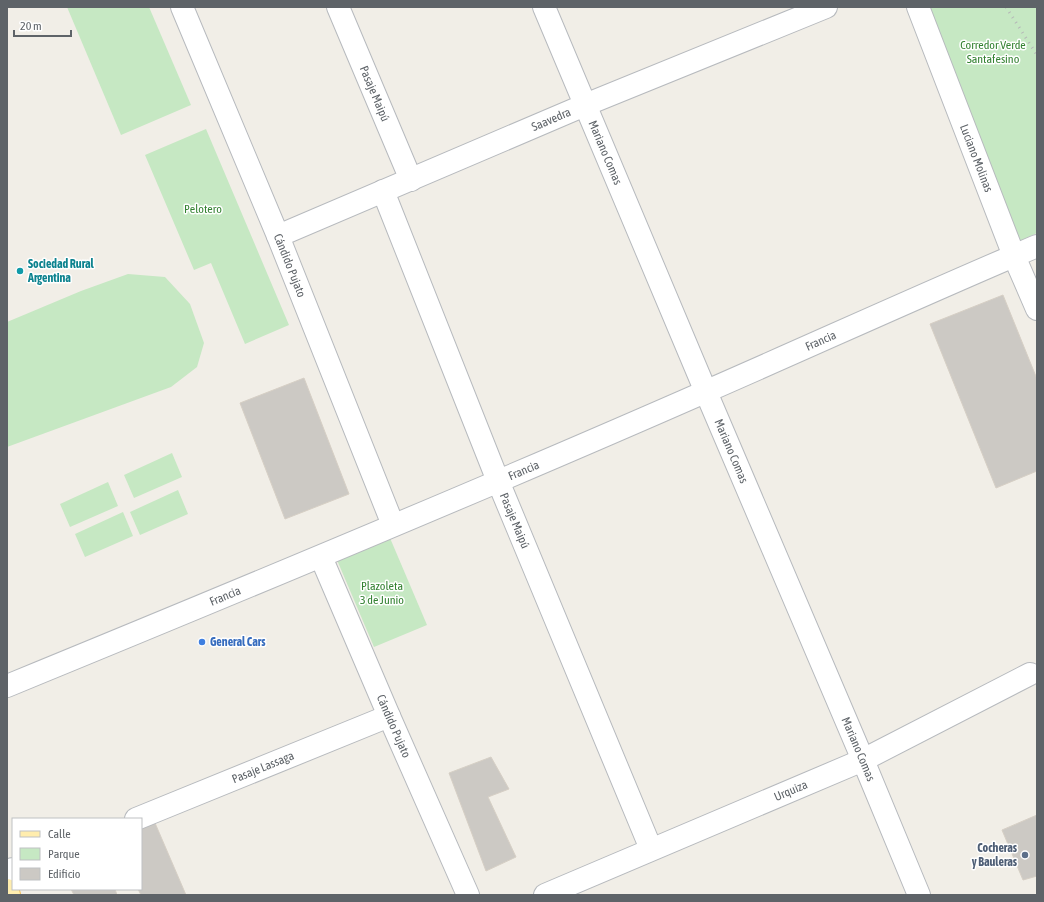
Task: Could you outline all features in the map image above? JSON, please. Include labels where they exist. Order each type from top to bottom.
[{"type":"main road","points":[[7,890],[9,895]]},
{"type":"street","name":"Cándido Pujato","points":[[182,7],[278,236],[393,525]]},
{"type":"street","name":"Pasaje Maipú","points":[[338,7],[411,180]]},
{"type":"street","name":"Mariano Comas","points":[[544,7],[919,895]]},
{"type":"street","name":"Saavedra","points":[[278,236],[585,105],[826,7]]},
{"type":"street","name":"Luciano Molinas","points":[[918,7],[1014,256],[1037,309]]},
{"type":"street","name":"Pasaje Maipú","points":[[383,191],[498,481],[651,849]]},
{"type":"street","name":"Francia","points":[[7,686],[321,557],[706,392],[1037,246]]},
{"type":"street","name":"Cándido Pujato","points":[[321,557],[468,895]]},
{"type":"street","name":"Urquiza","points":[[545,895],[863,760],[1030,674]]},
{"type":"street","name":"Pasaje Lassaga","points":[[138,818],[389,716]]},
{"type":"green space","points":[[67,7],[149,7],[191,105],[121,135]]},
{"type":"green space","name":"Corredor Verde Santafesino","points":[[930,7],[1037,8],[1037,233],[1020,241]]},
{"type":"green space","name":"Pelotero","points":[[206,129],[289,325],[245,344],[211,263],[194,270],[145,155]]},
{"type":"green space","points":[[128,274],[165,277],[190,304],[204,343],[197,367],[171,387],[7,447],[7,322],[81,291]]},
{"type":"green space","points":[[172,453],[182,477],[134,498],[124,475]]},
{"type":"green space","points":[[108,482],[118,506],[70,527],[60,504]]},
{"type":"green space","points":[[178,490],[188,514],[140,535],[130,512]]},
{"type":"green space","points":[[123,512],[133,536],[85,557],[75,534]]},
{"type":"green space","name":"Plazoleta 3 de Junio","points":[[390,538],[427,625],[374,647],[337,560]]},
{"type":"building","points":[[1003,295],[1037,379],[1037,471],[996,488],[930,324]]},
{"type":"building","points":[[304,378],[349,494],[285,519],[240,403]]},
{"type":"building","points":[[491,757],[509,789],[488,797],[516,857],[486,871],[449,773]]},
{"type":"building","name":"Cocheras y Bauleras","points":[[1037,815],[1037,876],[1023,880],[1002,830]]},
{"type":"building","points":[[155,823],[186,895],[141,895],[138,890],[142,890],[142,829]]},
{"type":"building","points":[[72,890],[115,890],[117,895],[74,895]]},
{"type":"railway","points":[[1006,7],[1037,55]]},
{"type":"place","name":"Sociedad Rural Argentina","points":[[20,271]]},
{"type":"place","name":"General Cars","points":[[202,642]]},
{"type":"place","name":"Cocheras y Bauleras","points":[[1025,855]]}]
